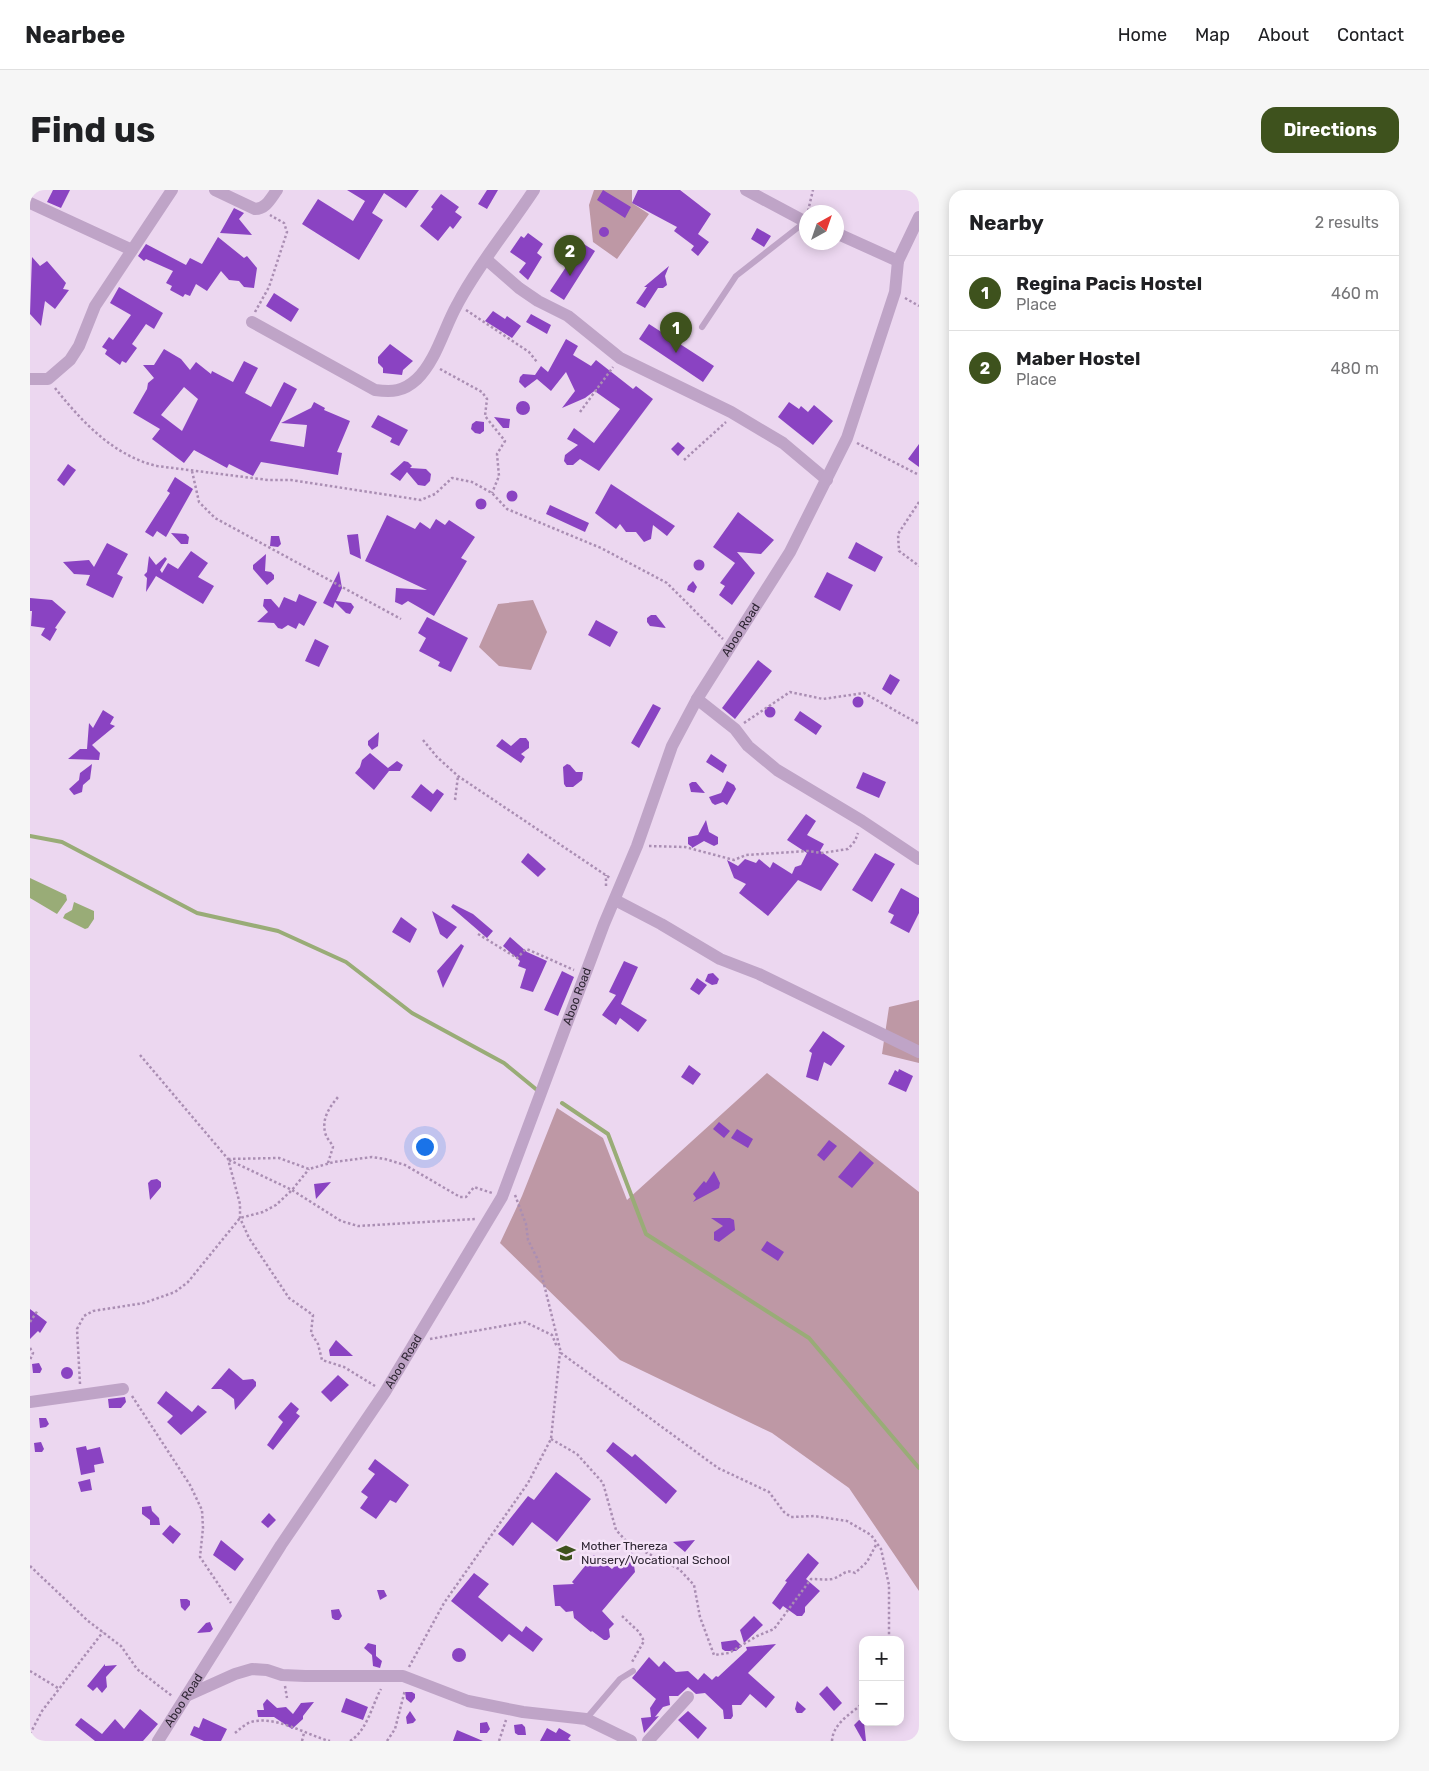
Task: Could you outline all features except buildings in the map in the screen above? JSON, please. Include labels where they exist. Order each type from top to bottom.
[{"type":"street","points":[[30,379],[48,380],[70,360],[79,346],[94,306],[172,190]]},
{"type":"street","points":[[215,190],[255,209],[260,209],[277,190]]},
{"type":"street","points":[[252,322],[375,390],[394,393],[405,389],[418,378],[429,363],[457,303],[534,190]]},
{"type":"street","points":[[746,190],[799,215]]},
{"type":"street","points":[[30,203],[132,250]]},
{"type":"street","name":"Aboo Road","points":[[158,1741],[238,1613],[384,1392],[492,1217],[509,1183],[604,924],[637,846],[672,746],[696,700],[790,552],[847,438],[895,292],[898,261],[919,217]]},
{"type":"street","points":[[844,237],[898,261]]},
{"type":"street","points":[[487,260],[519,288],[574,321],[620,358],[731,412],[783,443],[827,480]]},
{"type":"street","points":[[696,700],[735,729],[760,758],[862,820],[919,858]]},
{"type":"street","points":[[615,900],[661,924],[720,959],[759,974],[919,1052]]},
{"type":"street","points":[[30,1402],[123,1389]]},
{"type":"street","points":[[183,1700],[235,1674],[252,1669],[298,1676],[405,1677],[468,1701],[510,1709],[586,1719],[631,1741]]},
{"type":"street","points":[[648,1741],[688,1697]]},
{"type":"lane","points":[[702,327],[736,276],[799,225]]},
{"type":"lane","points":[[586,1719],[620,1679],[633,1672]]},
{"type":"path","points":[[810,205],[813,190]]},
{"type":"path","points":[[252,322],[269,287],[287,232],[284,223],[260,209]]},
{"type":"path","points":[[457,303],[529,352],[538,362]]},
{"type":"path","points":[[580,412],[620,358]]},
{"type":"path","points":[[429,363],[482,392],[486,400],[485,416],[505,441],[498,454],[499,476],[492,493]]},
{"type":"path","points":[[48,380],[92,429],[126,455],[149,465],[192,472],[268,480],[292,480],[421,500],[435,494],[452,478],[472,482],[492,493],[507,509],[601,548],[667,583],[730,647]]},
{"type":"path","points":[[684,460],[728,420],[731,412]]},
{"type":"path","points":[[847,438],[919,475]]},
{"type":"path","points":[[192,472],[199,502],[215,518],[401,619]]},
{"type":"path","points":[[919,502],[898,534],[899,551],[919,566]]},
{"type":"path","points":[[735,729],[790,692],[823,699],[864,693],[919,724]]},
{"type":"path","points":[[423,740],[437,758],[458,776],[621,886]]},
{"type":"path","points":[[455,800],[458,776]]},
{"type":"path","points":[[637,846],[685,847],[734,860],[746,855],[795,851],[822,853],[848,849],[855,841],[862,820]]},
{"type":"path","points":[[478,934],[517,958],[526,950],[529,950],[570,967],[585,978]]},
{"type":"path","points":[[140,1055],[228,1159],[292,1190],[341,1221],[358,1226],[457,1221],[492,1217]]},
{"type":"path","points":[[328,1163],[333,1147],[325,1132],[325,1118],[329,1108],[338,1098]]},
{"type":"path","points":[[228,1159],[279,1158],[309,1168],[328,1163],[372,1157],[404,1165],[460,1197],[466,1197],[474,1187],[502,1197]]},
{"type":"path","points":[[228,1159],[240,1204],[240,1218],[249,1238],[289,1298],[313,1314],[311,1333],[318,1344],[322,1360],[344,1367],[384,1392]]},
{"type":"path","points":[[80,1396],[77,1328],[84,1316],[93,1311],[144,1303],[175,1292],[188,1282],[240,1218],[264,1212],[292,1190],[309,1168]]},
{"type":"path","points":[[387,1741],[395,1729],[405,1677],[444,1603],[528,1483],[551,1439],[560,1353],[538,1260],[528,1240],[520,1203],[509,1183]]},
{"type":"path","points":[[30,1322],[38,1310]]},
{"type":"path","points":[[415,1341],[525,1322],[552,1335],[560,1353],[718,1468],[768,1492],[784,1512],[791,1517],[814,1516],[847,1521],[871,1535],[882,1549],[889,1585],[889,1636]]},
{"type":"path","points":[[30,1348],[33,1353],[30,1360]]},
{"type":"path","points":[[123,1389],[131,1395],[190,1485],[202,1510],[204,1528],[200,1557],[238,1613]]},
{"type":"path","points":[[551,1439],[577,1454],[603,1483],[616,1530],[629,1544],[679,1569],[694,1585],[700,1617],[714,1655],[729,1653],[757,1636],[774,1629],[811,1579],[838,1578],[844,1572],[850,1571],[855,1573],[860,1570],[877,1543]]},
{"type":"path","points":[[30,1566],[88,1621],[121,1646],[137,1669],[183,1700]]},
{"type":"path","points":[[620,1679],[640,1652],[644,1641],[639,1632],[622,1616]]},
{"type":"path","points":[[30,1734],[42,1711],[58,1688],[103,1632]]},
{"type":"path","points":[[30,1671],[58,1688]]},
{"type":"path","points":[[350,1741],[355,1738],[366,1721],[385,1682],[383,1676]]},
{"type":"path","points":[[832,1741],[832,1735],[841,1721],[859,1706]]},
{"type":"path","points":[[500,1741],[510,1709]]},
{"type":"path","points":[[235,1733],[249,1722],[263,1720],[295,1728],[304,1733],[330,1741]]},
{"type":"path","points":[[302,1741],[304,1733]]},
{"type":"path","points":[[30,1738],[36,1741]]},
{"type":"shaded area","points":[[594,190],[632,190],[632,203],[649,214],[617,259],[593,242],[589,205]]},
{"type":"shaded area","points":[[533,600],[547,632],[531,670],[499,666],[479,647],[498,604]]},
{"type":"shaded area","points":[[30,878],[66,895],[67,900],[57,914],[30,898]]},
{"type":"shaded area","points":[[74,902],[94,911],[94,919],[88,928],[85,929],[63,918],[65,914],[72,910]]},
{"type":"shaded area","points":[[919,1000],[919,1063],[882,1054],[889,1007]]},
{"type":"shaded area","points":[[767,1073],[919,1192],[919,1591],[849,1488],[772,1433],[620,1360],[500,1243],[522,1196],[557,1108],[603,1138],[627,1200]]},
{"type":"waterway","points":[[30,836],[62,842],[197,913],[278,931],[346,962],[412,1013],[504,1063],[537,1090]]},
{"type":"waterway","points":[[562,1103],[608,1134],[646,1234],[809,1338],[919,1468]]},
{"type":"place","name":"Maber Hostel","points":[[570,276]]},
{"type":"place","name":"Regina Pacis Hostel","points":[[676,353]]},
{"type":"place","name":"Mother Thereza Nursery/Vocational School","points":[[566,1553]]}]
